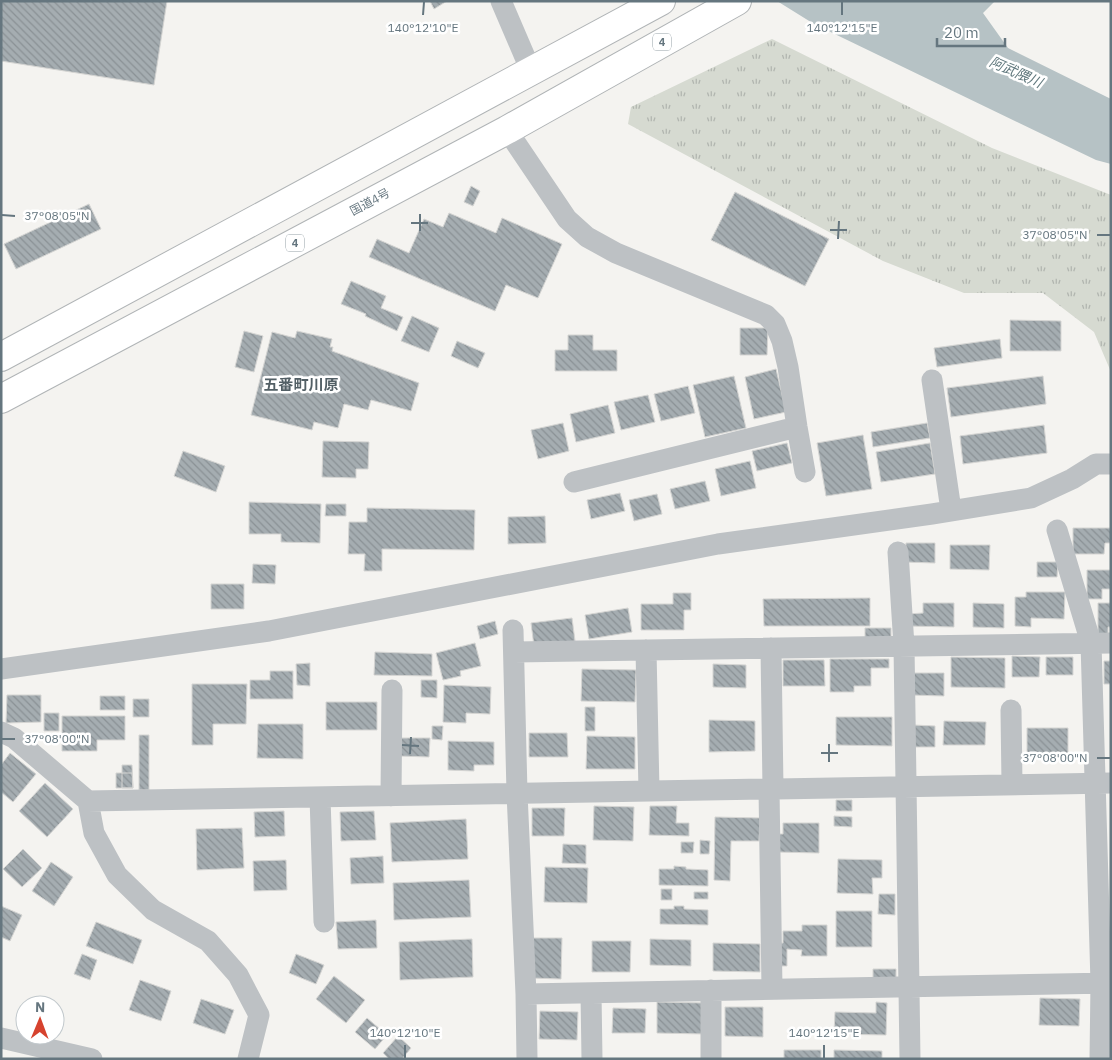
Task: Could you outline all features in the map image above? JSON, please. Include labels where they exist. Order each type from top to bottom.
[{"type":"highway","points":[[1,357],[661,1]]},
{"type":"highway","name":"国道4号","points":[[3,395],[507,130],[737,1]]},
{"type":"street","points":[[501,1],[531,71]]},
{"type":"street","points":[[507,130],[567,219],[587,237],[616,252],[766,315],[775,324],[782,341],[788,367],[796,427],[805,472]]},
{"type":"street","points":[[932,380],[951,510]]},
{"type":"street","points":[[574,482],[796,427]]},
{"type":"street","points":[[1,669],[268,631],[718,544],[1031,498],[1072,479],[1096,464],[1111,464]]},
{"type":"street","points":[[1057,530],[1101,643],[1106,983],[1100,1059]]},
{"type":"street","points":[[898,552],[904,646],[910,1059]]},
{"type":"street","points":[[514,630],[517,793],[527,1059]]},
{"type":"street","points":[[514,652],[1101,643]]},
{"type":"street","points":[[771,648],[772,989]]},
{"type":"street","points":[[646,650],[649,791]]},
{"type":"street","points":[[391,796],[392,690]]},
{"type":"street","points":[[1011,710],[1012,784]]},
{"type":"street","points":[[1,732],[14,738],[88,801],[94,832],[117,876],[153,910],[208,942],[238,975],[259,1015],[248,1059]]},
{"type":"street","points":[[88,801],[1103,783]]},
{"type":"street","points":[[320,797],[324,922]]},
{"type":"street","points":[[526,994],[1106,983]]},
{"type":"street","points":[[711,990],[711,1059]]},
{"type":"street","points":[[591,993],[592,1059]]},
{"type":"street","points":[[1,1038],[92,1059]]},
{"type":"green space","points":[[772,39],[992,148],[1111,195],[1111,372],[1094,332],[1043,293],[964,293],[883,261],[628,124],[631,107]]},
{"type":"water","name":"阿武隈川","points":[[777,1],[995,1],[983,13],[1008,48],[1111,99],[1111,164],[1096,160],[814,24]]},
{"type":"building","points":[[1,1],[167,1],[154,85],[1,61]]},
{"type":"building","points":[[430,1],[447,1],[434,9]]},
{"type":"building","points":[[471,186],[480,191],[473,206],[464,202]]},
{"type":"building","points":[[735,192],[829,239],[805,286],[711,240]]},
{"type":"building","points":[[89,204],[101,229],[16,269],[4,244]]},
{"type":"building","points":[[449,213],[496,233],[502,218],[562,244],[538,298],[506,285],[495,311],[369,257],[377,239],[409,253],[424,219],[443,227]]},
{"type":"building","points":[[351,281],[386,296],[381,308],[403,317],[397,331],[365,316],[366,314],[341,304]]},
{"type":"building","points":[[412,316],[439,328],[429,352],[401,341]]},
{"type":"building","points":[[1010,320],[1061,321],[1061,351],[1010,351]]},
{"type":"building","points":[[740,328],[768,328],[767,355],[740,355]]},
{"type":"building","points":[[244,331],[263,336],[254,372],[235,367]]},
{"type":"building","points":[[297,331],[332,339],[330,347],[333,347],[332,351],[419,383],[411,411],[371,400],[368,410],[344,404],[338,428],[314,422],[312,430],[251,415],[272,332],[295,338]]},
{"type":"building","points":[[568,335],[593,335],[593,350],[617,350],[617,371],[555,371],[555,350],[568,350]]},
{"type":"building","points":[[1000,339],[1002,358],[937,367],[934,348]]},
{"type":"building","points":[[457,341],[485,353],[478,368],[451,356]]},
{"type":"building","points":[[776,369],[786,412],[754,419],[745,377]]},
{"type":"building","points":[[734,376],[746,428],[705,437],[693,385]]},
{"type":"building","points":[[1043,376],[1046,404],[951,417],[947,388]]},
{"type":"building","points":[[688,386],[695,413],[661,421],[654,394]]},
{"type":"building","points":[[648,395],[655,422],[621,430],[614,402]]},
{"type":"building","points":[[608,405],[615,433],[576,442],[570,414]]},
{"type":"building","points":[[563,423],[569,451],[538,459],[531,430]]},
{"type":"building","points":[[927,423],[930,438],[873,447],[871,432]]},
{"type":"building","points":[[1044,425],[1047,453],[963,464],[960,436]]},
{"type":"building","points":[[863,435],[872,489],[826,496],[817,443]]},
{"type":"building","points":[[323,441],[369,442],[368,469],[356,469],[356,478],[322,477]]},
{"type":"building","points":[[787,443],[792,463],[757,471],[752,451]]},
{"type":"building","points":[[930,443],[935,474],[881,482],[876,452]]},
{"type":"building","points":[[183,451],[225,466],[216,492],[174,476]]},
{"type":"building","points":[[750,461],[756,488],[721,496],[715,469]]},
{"type":"building","points":[[705,481],[710,501],[675,509],[670,489]]},
{"type":"building","points":[[620,493],[625,511],[591,519],[587,500]]},
{"type":"building","points":[[657,494],[662,514],[634,521],[629,500]]},
{"type":"building","points":[[249,502],[321,504],[320,543],[281,542],[281,534],[249,534]]},
{"type":"building","points":[[326,504],[346,504],[346,516],[325,516]]},
{"type":"building","points":[[367,508],[475,510],[474,550],[382,549],[382,571],[364,571],[365,554],[348,554],[349,522],[367,522]]},
{"type":"building","points":[[545,516],[546,543],[508,544],[508,517]]},
{"type":"building","points":[[1073,528],[1111,528],[1111,543],[1105,543],[1104,554],[1073,554]]},
{"type":"building","points":[[906,543],[935,543],[935,563],[905,562]]},
{"type":"building","points":[[950,545],[990,545],[989,570],[950,569]]},
{"type":"building","points":[[1037,562],[1058,562],[1057,577],[1037,577]]},
{"type":"building","points":[[253,564],[276,565],[275,584],[252,583]]},
{"type":"building","points":[[1087,570],[1111,570],[1111,589],[1102,589],[1102,599],[1087,599]]},
{"type":"building","points":[[211,584],[244,584],[244,609],[211,609]]},
{"type":"building","points":[[1026,592],[1065,592],[1064,619],[1031,618],[1031,627],[1015,626],[1015,597],[1026,597]]},
{"type":"building","points":[[673,593],[691,593],[691,610],[684,610],[684,630],[641,630],[641,604],[673,604]]},
{"type":"building","points":[[870,598],[870,626],[764,626],[763,599]]},
{"type":"building","points":[[923,603],[954,603],[954,627],[909,626],[909,614],[923,613]]},
{"type":"building","points":[[973,603],[1004,604],[1004,628],[973,627]]},
{"type":"building","points":[[1098,603],[1111,603],[1111,627],[1108,627],[1108,634],[1098,634]]},
{"type":"building","points":[[628,608],[632,632],[589,639],[585,615]]},
{"type":"building","points":[[572,618],[575,641],[534,646],[531,623]]},
{"type":"building","points":[[495,621],[498,634],[480,639],[477,626]]},
{"type":"building","points":[[865,628],[891,628],[891,639],[865,639]]},
{"type":"building","points":[[475,643],[481,666],[460,671],[461,676],[443,680],[436,653]]},
{"type":"building","points":[[375,652],[432,654],[432,676],[374,675]]},
{"type":"building","points":[[1012,656],[1040,657],[1039,677],[1012,677]]},
{"type":"building","points":[[951,657],[1005,658],[1005,688],[951,687]]},
{"type":"building","points":[[1046,657],[1073,657],[1073,675],[1046,675]]},
{"type":"building","points":[[830,659],[889,659],[889,668],[871,668],[871,686],[854,686],[854,692],[830,692]]},
{"type":"building","points":[[783,660],[824,660],[825,686],[783,686]]},
{"type":"building","points":[[1104,661],[1111,661],[1111,684],[1104,684]]},
{"type":"building","points":[[310,663],[310,686],[297,685],[296,664]]},
{"type":"building","points":[[713,664],[746,665],[746,688],[713,687]]},
{"type":"building","points":[[582,669],[636,670],[635,702],[581,701]]},
{"type":"building","points":[[270,671],[293,671],[293,699],[250,699],[250,680],[270,680]]},
{"type":"building","points":[[912,673],[944,673],[944,696],[912,695]]},
{"type":"building","points":[[421,680],[437,680],[437,698],[421,697]]},
{"type":"building","points":[[192,684],[247,684],[246,724],[213,724],[213,745],[192,745]]},
{"type":"building","points":[[444,685],[491,687],[490,714],[466,713],[466,723],[443,722]]},
{"type":"building","points":[[7,695],[41,695],[41,722],[6,723]]},
{"type":"building","points":[[100,696],[125,696],[125,710],[100,710]]},
{"type":"building","points":[[133,699],[149,699],[149,717],[133,717]]},
{"type":"building","points":[[326,702],[377,702],[377,730],[326,730]]},
{"type":"building","points":[[585,707],[595,707],[595,731],[585,731]]},
{"type":"building","points":[[44,713],[59,713],[59,731],[44,731]]},
{"type":"building","points":[[62,716],[125,716],[125,740],[97,740],[97,751],[62,751]]},
{"type":"building","points":[[836,717],[892,717],[892,746],[836,745]]},
{"type":"building","points":[[709,720],[755,721],[755,751],[709,752]]},
{"type":"building","points":[[944,721],[986,722],[985,745],[943,745]]},
{"type":"building","points":[[258,724],[303,724],[303,759],[257,758]]},
{"type":"building","points":[[913,725],[935,726],[935,747],[913,747]]},
{"type":"building","points":[[432,726],[443,726],[442,740],[432,739]]},
{"type":"building","points":[[1027,728],[1068,728],[1068,754],[1027,753]]},
{"type":"building","points":[[529,733],[567,733],[568,757],[529,757]]},
{"type":"building","points":[[139,735],[149,735],[149,790],[139,790]]},
{"type":"building","points":[[587,736],[635,737],[635,769],[586,769]]},
{"type":"building","points":[[400,738],[430,738],[429,757],[400,756]]},
{"type":"building","points":[[448,741],[494,742],[494,765],[474,765],[474,771],[448,770]]},
{"type":"building","points":[[10,753],[36,774],[13,802],[1,792],[1,765]]},
{"type":"building","points":[[122,765],[132,765],[133,788],[122,788]]},
{"type":"building","points":[[116,773],[132,773],[133,788],[116,788]]},
{"type":"building","points":[[45,783],[73,809],[47,837],[19,811]]},
{"type":"building","points":[[836,800],[852,800],[852,811],[836,811]]},
{"type":"building","points":[[594,806],[634,807],[633,841],[593,840]]},
{"type":"building","points":[[650,806],[677,806],[676,823],[689,823],[689,836],[649,835]]},
{"type":"building","points":[[532,808],[565,808],[564,836],[532,836]]},
{"type":"building","points":[[284,811],[285,836],[255,837],[254,812]]},
{"type":"building","points":[[374,811],[376,840],[341,841],[340,812]]},
{"type":"building","points":[[834,816],[852,817],[852,827],[834,826]]},
{"type":"building","points":[[715,817],[760,818],[759,841],[731,841],[730,881],[714,880]]},
{"type":"building","points":[[466,819],[468,859],[392,862],[390,823]]},
{"type":"building","points":[[783,823],[819,823],[819,853],[778,852],[778,834],[783,834]]},
{"type":"building","points":[[242,828],[244,868],[197,870],[196,829]]},
{"type":"building","points":[[700,840],[710,841],[709,854],[700,854]]},
{"type":"building","points":[[681,842],[694,842],[693,853],[681,853]]},
{"type":"building","points":[[563,844],[586,845],[586,864],[562,863]]},
{"type":"building","points":[[23,849],[42,868],[22,887],[3,869]]},
{"type":"building","points":[[383,856],[384,883],[351,884],[350,858]]},
{"type":"building","points":[[838,859],[882,860],[882,878],[872,878],[873,894],[837,893]]},
{"type":"building","points":[[286,860],[287,890],[254,891],[253,861]]},
{"type":"building","points":[[51,862],[73,877],[54,906],[32,891]]},
{"type":"building","points":[[674,866],[686,867],[686,869],[708,870],[708,886],[659,885],[659,869],[674,869]]},
{"type":"building","points":[[545,867],[588,868],[587,903],[544,902]]},
{"type":"building","points":[[469,880],[471,917],[394,920],[393,883]]},
{"type":"building","points":[[661,889],[672,889],[672,900],[661,900]]},
{"type":"building","points":[[694,892],[708,892],[708,899],[694,899]]},
{"type":"building","points":[[879,894],[895,894],[895,915],[878,914]]},
{"type":"building","points":[[1,906],[22,915],[10,941],[1,937]]},
{"type":"building","points":[[674,906],[684,906],[684,909],[708,910],[708,925],[660,924],[660,909],[674,909]]},
{"type":"building","points":[[836,911],[872,911],[872,947],[836,947]]},
{"type":"building","points":[[376,920],[377,948],[338,949],[336,922]]},
{"type":"building","points":[[96,922],[142,940],[133,964],[86,946]]},
{"type":"building","points":[[802,925],[827,925],[827,956],[801,956],[802,950],[787,949],[787,966],[778,966],[778,943],[783,943],[783,931],[802,931]]},
{"type":"building","points":[[533,938],[562,938],[561,979],[532,978]]},
{"type":"building","points":[[472,939],[473,977],[400,980],[399,942]]},
{"type":"building","points":[[650,939],[691,940],[691,966],[650,965]]},
{"type":"building","points":[[592,941],[631,941],[630,972],[592,972]]},
{"type":"building","points":[[713,943],[760,944],[760,972],[713,971]]},
{"type":"building","points":[[82,954],[97,960],[90,980],[74,974]]},
{"type":"building","points":[[296,954],[324,965],[316,984],[289,973]]},
{"type":"building","points":[[873,969],[896,969],[896,980],[873,980]]},
{"type":"building","points":[[334,976],[365,1000],[346,1023],[316,999]]},
{"type":"building","points":[[140,980],[171,991],[161,1021],[129,1010]]},
{"type":"building","points":[[1040,998],[1080,999],[1079,1026],[1039,1025]]},
{"type":"building","points":[[201,999],[234,1010],[225,1034],[193,1023]]},
{"type":"building","points":[[657,1002],[705,1003],[705,1034],[657,1033]]},
{"type":"building","points":[[876,1002],[887,1003],[886,1035],[834,1034],[835,1012],[876,1013]]},
{"type":"building","points":[[725,1007],[763,1007],[763,1037],[725,1036]]},
{"type":"building","points":[[613,1008],[646,1009],[645,1033],[612,1033]]},
{"type":"building","points":[[540,1011],[578,1012],[577,1040],[539,1039]]},
{"type":"building","points":[[367,1018],[387,1035],[375,1049],[355,1032]]},
{"type":"building","points":[[398,1036],[411,1048],[402,1059],[389,1059],[383,1053]]},
{"type":"building","points":[[784,1050],[821,1050],[821,1059],[784,1059]]},
{"type":"building","points":[[834,1050],[882,1051],[882,1059],[834,1059]]},
{"type":"district","name":"五番町川原","points":[[301,385]]}]
